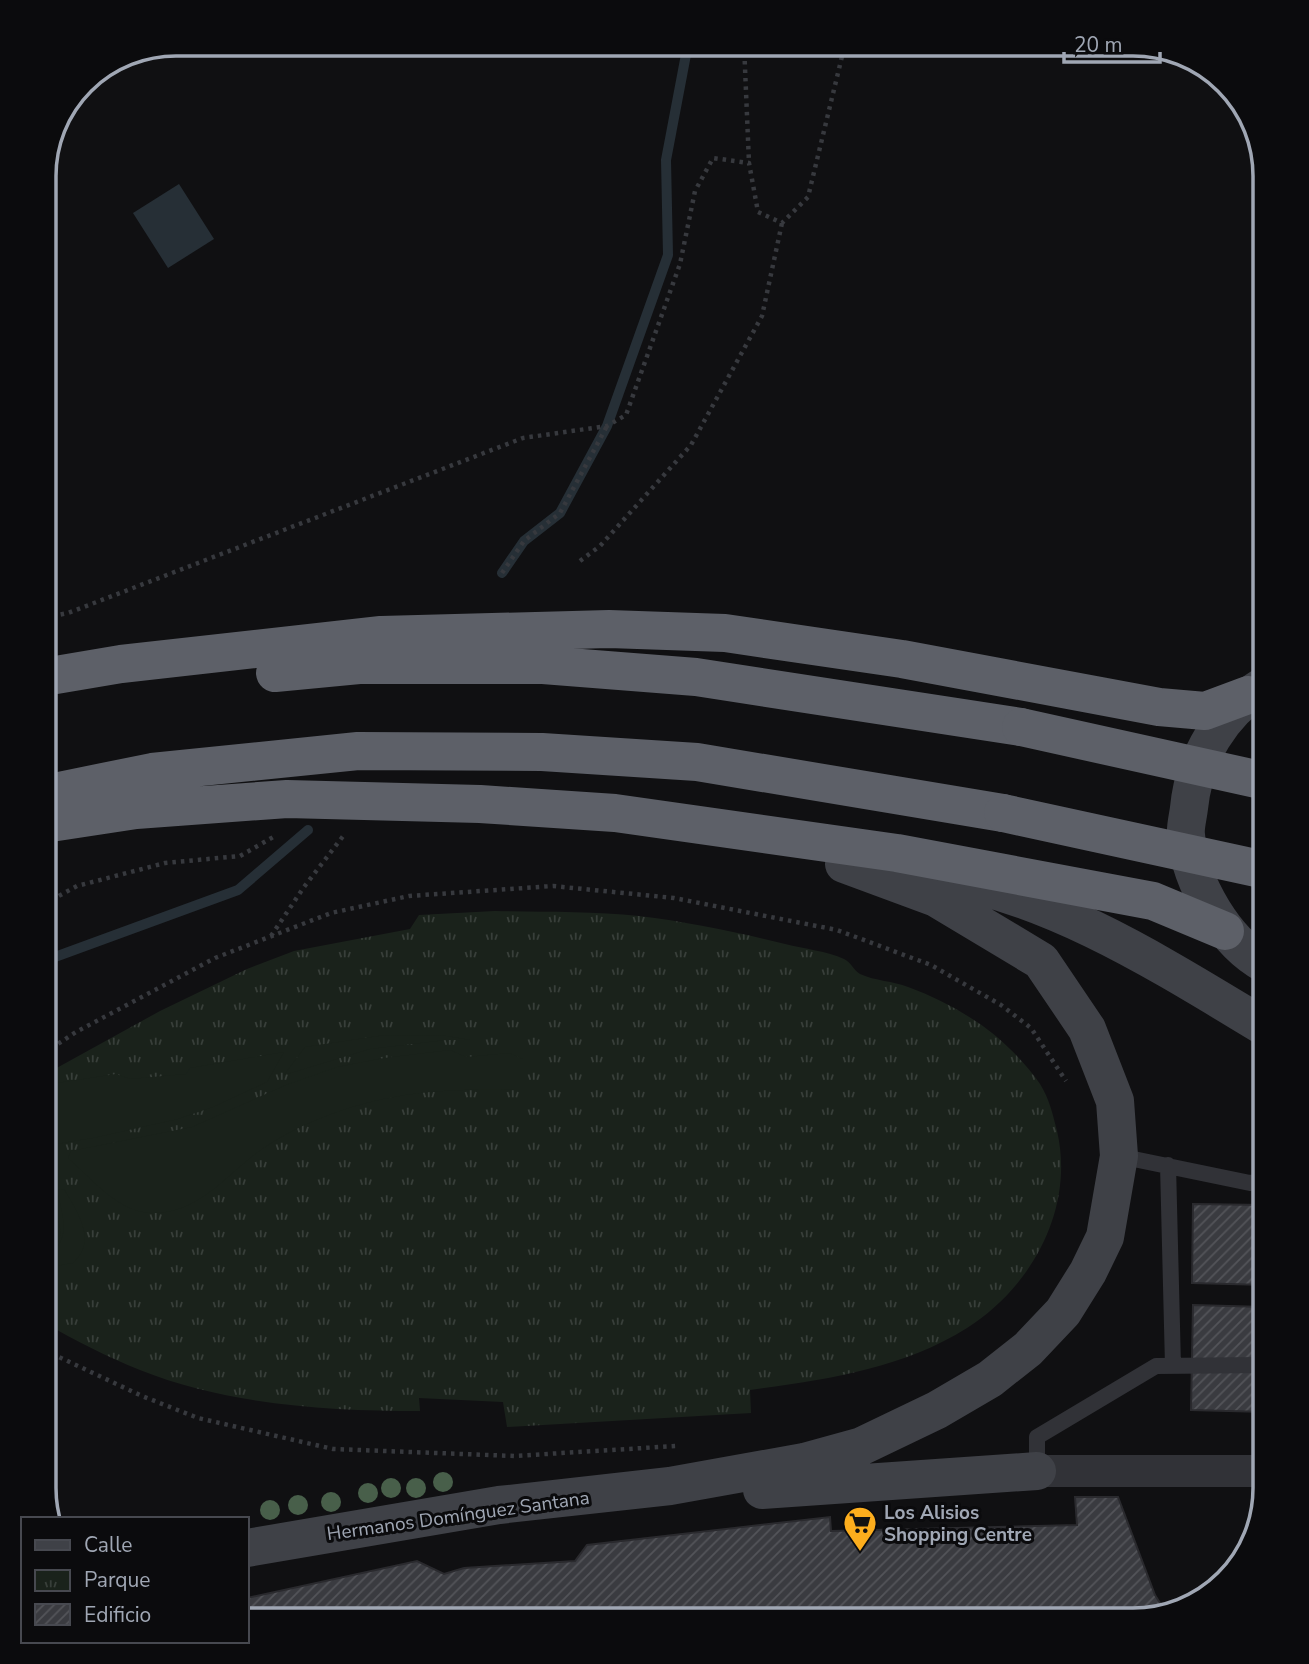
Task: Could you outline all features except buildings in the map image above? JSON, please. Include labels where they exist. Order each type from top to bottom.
[{"type":"highway","points":[[56,675],[121,664],[381,635],[609,629],[738,635],[901,659],[1159,707],[1205,711],[1253,692]]},
{"type":"highway","points":[[56,699],[136,685],[359,665],[543,665],[696,677],[1021,727],[1253,778]]},
{"type":"highway","points":[[56,792],[152,772],[358,751],[542,752],[697,762],[1003,813],[1253,867]]},
{"type":"highway","points":[[56,822],[136,810],[288,799],[480,804],[615,813],[897,853],[1140,898],[1225,931]]},
{"type":"main road","points":[[1253,694],[1213,735],[1207,747],[1192,782],[1186,835],[1198,886],[1225,931],[1253,956]]},
{"type":"main road","points":[[615,813],[709,842],[951,880],[1035,903],[1158,963],[1253,1020]]},
{"type":"main road","points":[[670,1486],[804,1462],[862,1446],[937,1410],[989,1378],[1028,1349],[1063,1312],[1088,1272],[1105,1237],[1119,1156],[1115,1101],[1087,1029],[1041,961],[936,898],[844,864]]},
{"type":"main road","points":[[670,1486],[741,1492],[1037,1471]]},
{"type":"main road","name":"Hermanos Domínguez Santana","points":[[248,1548],[499,1505],[670,1486]]},
{"type":"street","points":[[1037,1471],[1253,1471]]},
{"type":"lane","points":[[1119,1156],[1253,1183]]},
{"type":"lane","points":[[1168,1166],[1173,1366]]},
{"type":"lane","points":[[1037,1471],[1037,1437],[1156,1366],[1253,1366]]},
{"type":"path","points":[[744,56],[748,163],[758,212],[782,223]]},
{"type":"path","points":[[580,561],[600,546],[691,445],[762,316],[782,223],[808,197],[842,56]]},
{"type":"path","points":[[56,616],[523,438],[607,426],[625,415],[680,264],[695,191],[713,158],[748,163]]},
{"type":"path","points":[[502,573],[524,541],[560,513],[607,426]]},
{"type":"path","points":[[271,937],[304,887],[349,829]]},
{"type":"path","points":[[56,897],[77,886],[165,863],[240,856],[276,836],[286,834]]},
{"type":"path","points":[[56,1046],[76,1032],[215,958],[331,913],[409,896],[553,886],[674,898],[837,930],[931,965],[1001,1005],[1031,1028],[1067,1082]]},
{"type":"path","points":[[56,1356],[142,1396],[198,1418],[333,1449],[514,1456],[678,1446]]},
{"type":"green space","points":[[495,911],[585,912],[676,921],[837,956],[846,960],[860,974],[902,985],[944,1003],[977,1022],[1003,1042],[1034,1076],[1046,1095],[1057,1131],[1061,1160],[1060,1189],[1054,1216],[1043,1243],[1029,1268],[1011,1291],[967,1328],[916,1354],[862,1371],[750,1390],[751,1413],[507,1427],[503,1402],[419,1398],[420,1411],[349,1410],[278,1404],[173,1382],[128,1365],[56,1329],[56,1068],[160,1011],[247,969],[294,951],[410,929],[419,915]]},
{"type":"green space","points":[[385,1035],[447,1036],[470,1040],[446,1040],[370,1049],[284,1075],[305,1047]]},
{"type":"green space","points":[[450,1050],[466,1057],[509,1053],[523,1059],[523,1090],[419,1093],[369,1102],[344,1110],[277,1139],[207,1194],[181,1208],[166,1212],[138,1211],[116,1200],[68,1158],[71,1151],[192,1127],[286,1085],[337,1067]]},
{"type":"green space","points":[[284,1052],[267,1082],[213,1107],[178,1119],[56,1144],[56,1083],[116,1074],[130,1079],[186,1074],[190,1068]]},
{"type":"green space","points":[[64,1189],[79,1216],[85,1236],[80,1254],[73,1263],[56,1266],[56,1248],[64,1228],[57,1190]]},
{"type":"green space","points":[[56,1208],[61,1233],[56,1244]]},
{"type":"shaded area","points":[[179,184],[214,239],[168,268],[133,213]]},
{"type":"waterway","points":[[502,573],[524,541],[560,513],[607,426],[668,255],[666,160],[686,56]]},
{"type":"waterway","points":[[56,957],[238,890],[308,830]]},
{"type":"place","name":"Los Alisios Shopping Centre","points":[[860,1553]]}]
